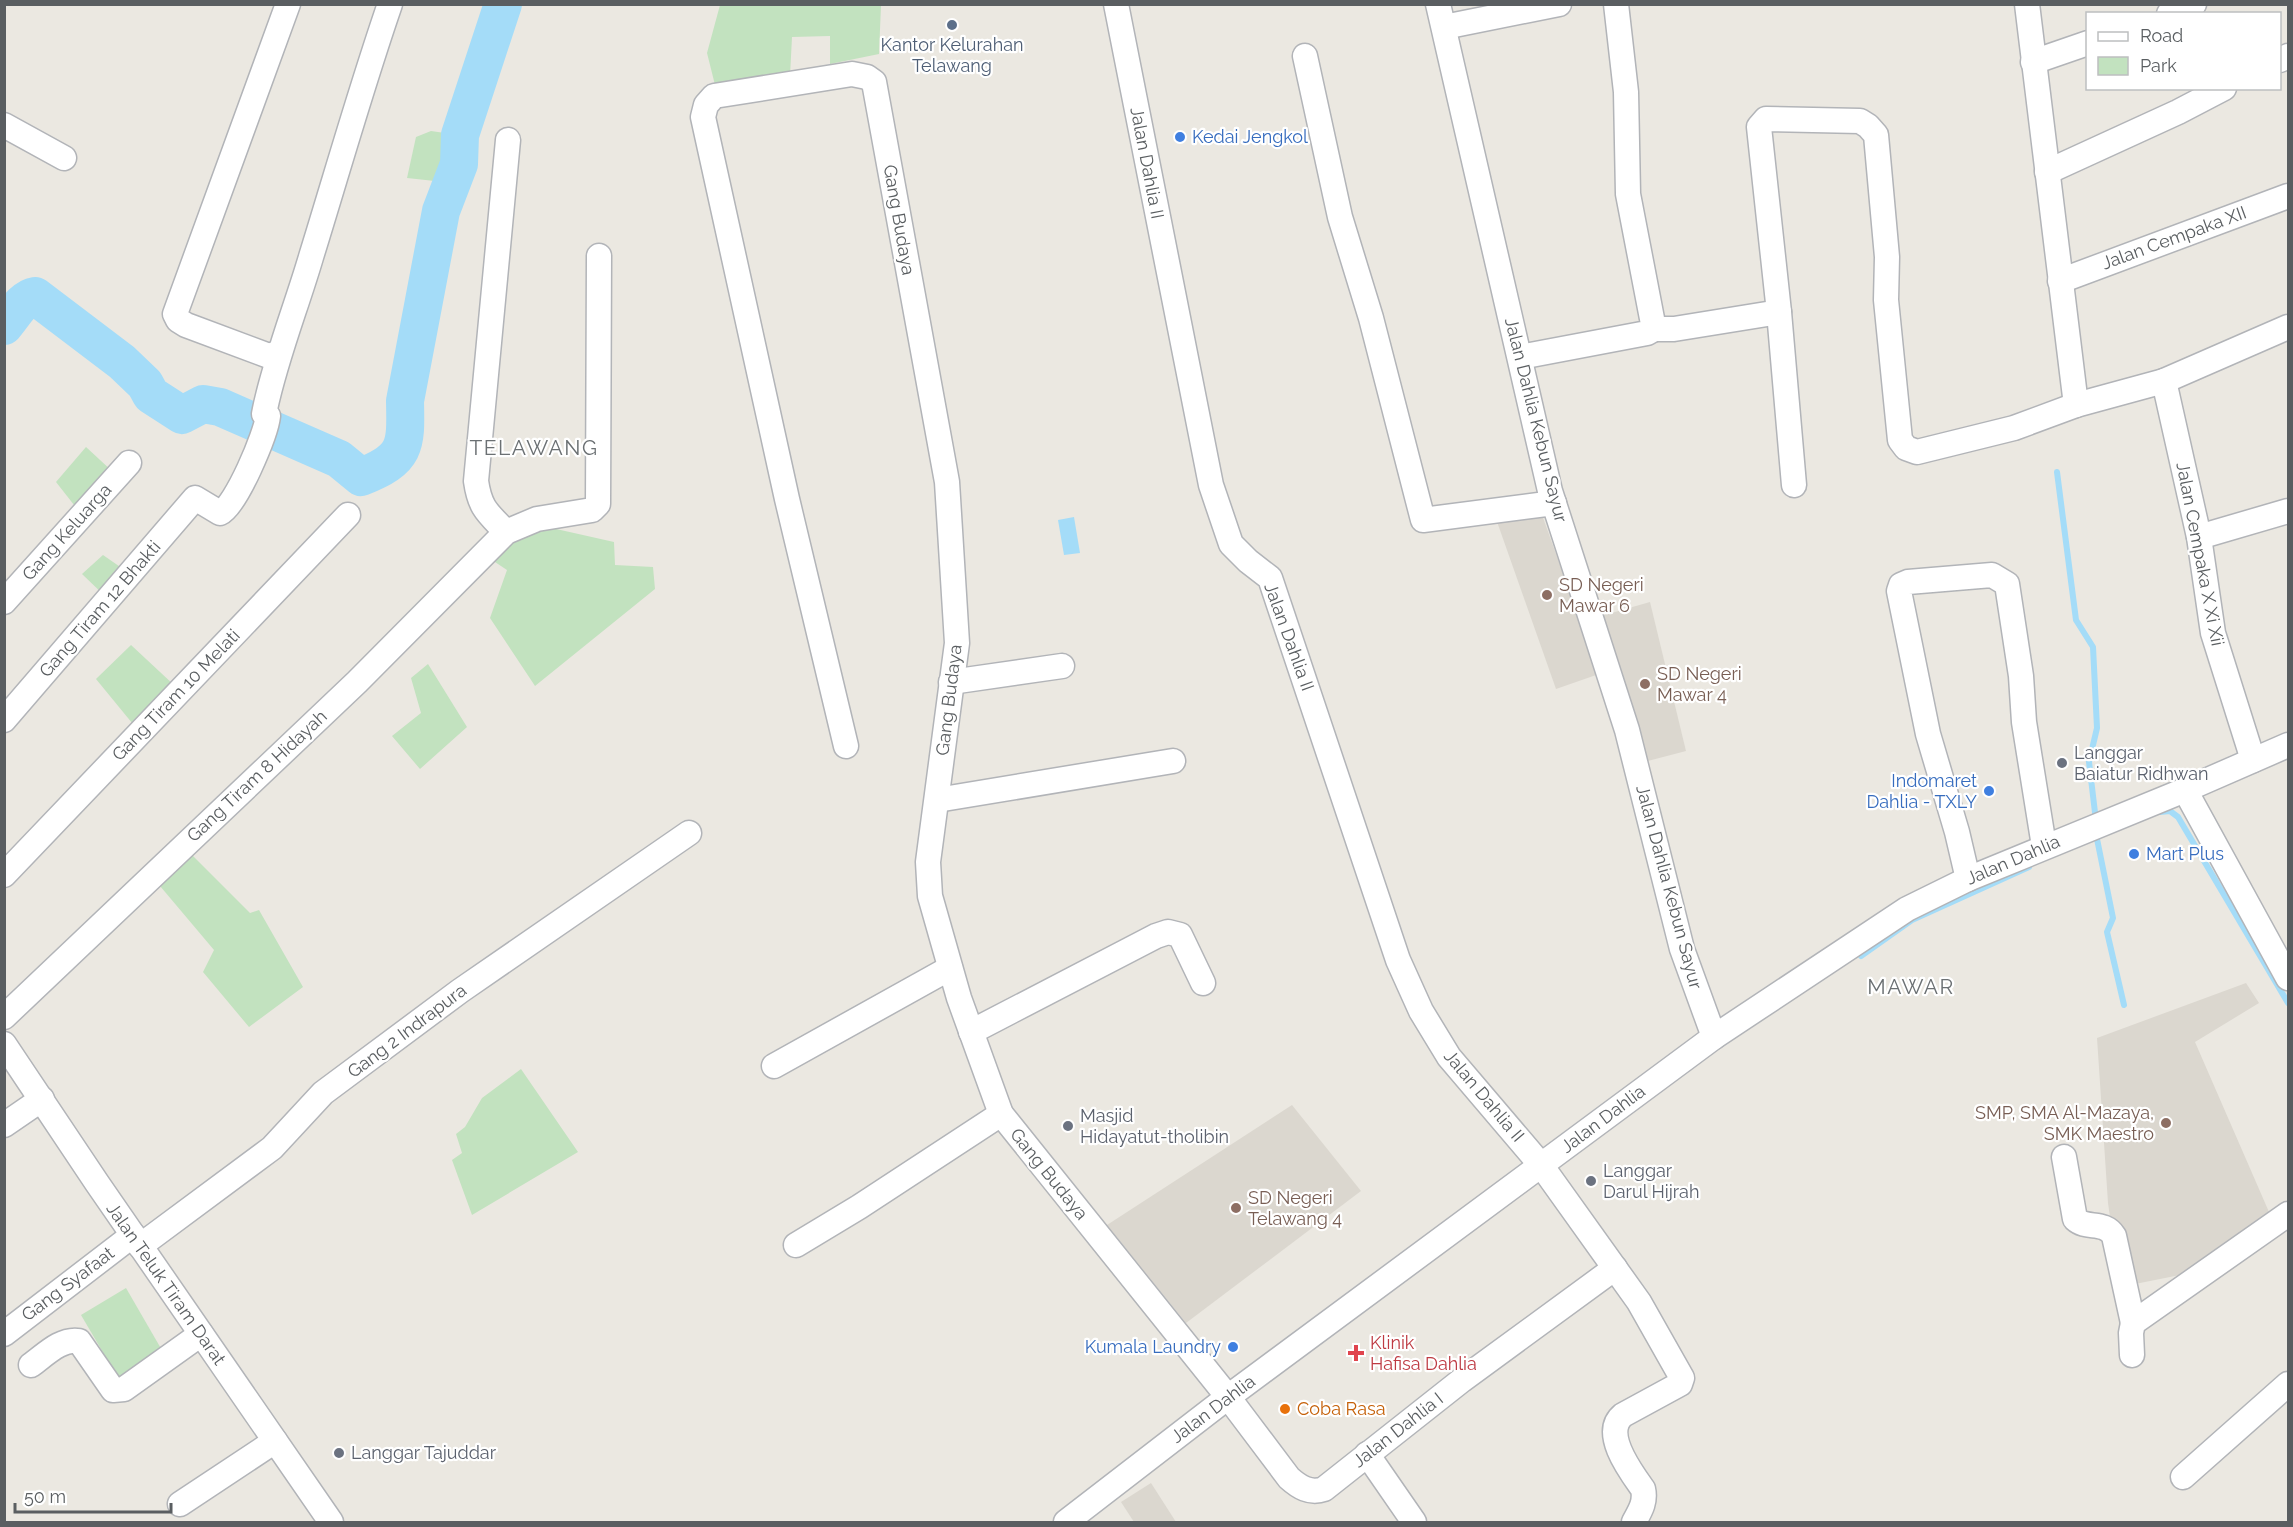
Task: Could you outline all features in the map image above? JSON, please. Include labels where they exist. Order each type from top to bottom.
[{"type":"street","points":[[288,4],[175,314],[178,320],[196,329],[269,356],[278,353],[310,260],[390,4]]},
{"type":"street","name":"Jalan Dahlia II","points":[[1116,4],[1210,484],[1232,544],[1248,561],[1270,578],[1398,960],[1421,1011],[1449,1057],[1541,1165]]},
{"type":"street","points":[[1441,16],[1559,4]]},
{"type":"street","points":[[1616,4],[1626,92],[1628,194],[1654,329]]},
{"type":"street","points":[[2027,4],[2076,405]]},
{"type":"street","points":[[2174,12],[2194,4]]},
{"type":"street","name":"Jalan Dahlia Kebun Sayur","points":[[1441,16],[1554,503],[1627,730],[1682,949],[1714,1037]]},
{"type":"street","points":[[2033,62],[2086,44]]},
{"type":"street","points":[[1305,56],[1340,217],[1371,318],[1423,520],[1554,503]]},
{"type":"street","name":"Gang Budaya","points":[[846,746],[787,499],[703,117],[706,105],[714,96],[852,74],[867,77],[874,82],[947,482],[957,643],[928,862],[930,896],[950,968],[1001,1114],[1228,1397]]},
{"type":"street","points":[[2047,172],[2220,90]]},
{"type":"street","points":[[1794,485],[1779,312],[1759,127],[1760,123],[1766,119],[1860,121],[1876,135],[1887,257],[1886,300],[1900,440],[1906,448],[1917,452],[2014,428],[2076,405],[2164,381],[2289,327]]},
{"type":"street","points":[[4,125],[64,158]]},
{"type":"street","points":[[508,140],[476,481],[482,507],[506,532],[537,519],[592,510],[598,504],[598,256]]},
{"type":"street","name":"Jalan Cempaka XII","points":[[2060,281],[2289,196]]},
{"type":"street","points":[[1520,357],[1647,333],[1654,329],[1674,329],[1779,312]]},
{"type":"street","name":"Gang Tiram 12 Bhakti","points":[[4,720],[195,498],[220,513],[224,512],[243,482],[266,427],[268,416],[264,414],[278,353]]},
{"type":"street","name":"Jalan Cempaka X Xi Xii","points":[[2164,381],[2199,537],[2212,633],[2253,760]]},
{"type":"street","name":"Gang Keluarga","points":[[4,602],[129,463]]},
{"type":"street","points":[[2199,537],[2289,511]]},
{"type":"street","name":"Gang Tiram 10 Melati","points":[[4,875],[348,515]]},
{"type":"street","name":"Gang Tiram 8 Hidayah","points":[[4,1017],[357,682],[506,532]]},
{"type":"street","points":[[1968,879],[1957,832],[1928,734],[1899,591],[1901,585],[1908,582],[1992,574],[2007,584],[2021,676],[2024,722],[2044,846]]},
{"type":"street","points":[[951,682],[1062,666]]},
{"type":"street","name":"Jalan Dahlia","points":[[1066,1522],[1228,1397],[1714,1037],[1907,909],[2044,846],[2185,790],[2289,745]]},
{"type":"street","points":[[937,800],[1173,761]]},
{"type":"street","points":[[2185,790],[2289,978]]},
{"type":"street","name":"Gang 2 Indrapura","points":[[136,1241],[272,1148],[323,1093],[460,991],[689,833]]},
{"type":"street","points":[[971,1032],[1156,936],[1168,932],[1180,935],[1203,983]]},
{"type":"street","points":[[774,1066],[950,968]]},
{"type":"street","name":"Jalan Teluk Tiram Darat","points":[[4,1044],[136,1241],[331,1522]]},
{"type":"street","points":[[4,1125],[42,1099]]},
{"type":"street","points":[[796,1245],[859,1208],[1001,1114]]},
{"type":"street","points":[[2064,1157],[2075,1219],[2084,1224],[2103,1226],[2114,1236],[2133,1323],[2132,1355]]},
{"type":"street","points":[[1541,1165],[1639,1302],[1682,1380],[1680,1384],[1623,1415],[1617,1421],[1619,1451],[1643,1489],[1645,1500],[1634,1522]]},
{"type":"street","points":[[2133,1323],[2289,1214]]},
{"type":"street","name":"Gang Syafaat","points":[[4,1334],[136,1241]]},
{"type":"street","name":"Jalan Dahlia I","points":[[1228,1397],[1289,1478],[1304,1489],[1318,1491],[1324,1489],[1462,1380],[1615,1268]]},
{"type":"street","points":[[31,1365],[61,1344],[71,1340],[79,1341],[113,1390],[118,1391],[201,1334]]},
{"type":"street","points":[[2183,1478],[2289,1384]]},
{"type":"street","points":[[180,1504],[275,1441]]},
{"type":"street","points":[[1367,1454],[1414,1522]]},
{"type":"shaded area","name":"SD Negeri Mawar 6","points":[[1541,512],[1599,674],[1556,689],[1495,516]]},
{"type":"shaded area","name":"SD Negeri Mawar 4","points":[[1650,602],[1686,751],[1644,762],[1601,616]]},
{"type":"shaded area","name":"SMP, SMA Al-Mazaya, SMK Maestro","points":[[2246,983],[2259,1003],[2195,1042],[2269,1212],[2195,1272],[2120,1287],[2108,1203],[2097,1038]]},
{"type":"shaded area","name":"SD Negeri Telawang 4","points":[[1292,1105],[1361,1191],[1186,1323],[1107,1225]]},
{"type":"shaded area","points":[[1151,1483],[1176,1522],[1134,1522],[1121,1502]]},
{"type":"green space","points":[[720,5],[881,5],[879,54],[830,64],[830,36],[792,37],[790,76],[716,89],[707,53]]},
{"type":"green space","points":[[431,131],[452,134],[444,182],[407,178],[416,137]]},
{"type":"green space","points":[[86,447],[113,472],[78,510],[56,482]]},
{"type":"green space","points":[[534,524],[614,542],[615,565],[653,567],[655,589],[535,686],[490,618],[507,570],[492,560]]},
{"type":"green space","points":[[103,555],[126,571],[106,597],[82,574]]},
{"type":"green space","points":[[131,645],[175,686],[137,729],[96,679]]},
{"type":"green space","points":[[428,664],[467,727],[420,769],[392,736],[421,713],[411,678]]},
{"type":"green space","points":[[190,853],[250,913],[259,910],[303,987],[249,1027],[203,972],[214,950],[160,886]]},
{"type":"green space","points":[[521,1069],[578,1152],[472,1215],[452,1160],[462,1153],[456,1134],[465,1127],[482,1098]]},
{"type":"green space","points":[[126,1288],[163,1352],[118,1378],[81,1315]]},
{"type":"water","points":[[1074,517],[1080,553],[1064,555],[1058,520]]},
{"type":"waterway","points":[[4,326],[26,300],[35,296],[122,362],[145,384],[151,395],[182,415],[203,404],[220,407],[339,459],[361,477],[387,464],[401,449],[404,440],[405,401],[441,211],[459,164],[460,135],[503,4]]},
{"type":"waterway","points":[[2057,472],[2076,620],[2093,647],[2097,728],[2089,762],[2096,821]]},
{"type":"waterway","points":[[2160,812],[2170,811],[2178,817],[2288,1003]]},
{"type":"waterway","points":[[2096,834],[2113,918],[2107,932],[2124,1005]]},
{"type":"waterway","points":[[1861,956],[1912,920],[2029,867]]},
{"type":"place","name":"Kantor Kelurahan Telawang","points":[[952,25]]},
{"type":"place","name":"Kedai Jengkol","points":[[1180,137]]},
{"type":"place","name":"SD Negeri Mawar 6","points":[[1547,595]]},
{"type":"place","name":"SD Negeri Mawar 4","points":[[1645,684]]},
{"type":"place","name":"Langgar Baiatur Ridhwan","points":[[2062,763]]},
{"type":"place","name":"Indomaret Dahlia - TXLY","points":[[1989,791]]},
{"type":"place","name":"Mart Plus","points":[[2134,854]]},
{"type":"place","name":"SMP, SMA Al-Mazaya, SMK Maestro","points":[[2166,1123]]},
{"type":"place","name":"Masjid Hidayatut-tholibin","points":[[1068,1126]]},
{"type":"place","name":"Langgar Darul Hijrah","points":[[1591,1181]]},
{"type":"place","name":"SD Negeri Telawang 4","points":[[1236,1208]]},
{"type":"place","name":"Kumala Laundry","points":[[1233,1347]]},
{"type":"place","name":"Klinik Hafisa Dahlia","points":[[1356,1353]]},
{"type":"place","name":"Coba Rasa","points":[[1285,1409]]},
{"type":"place","name":"Langgar Tajuddar","points":[[339,1453]]},
{"type":"district","name":"TELAWANG","points":[[534,448]]},
{"type":"district","name":"MAWAR","points":[[1911,987]]}]
